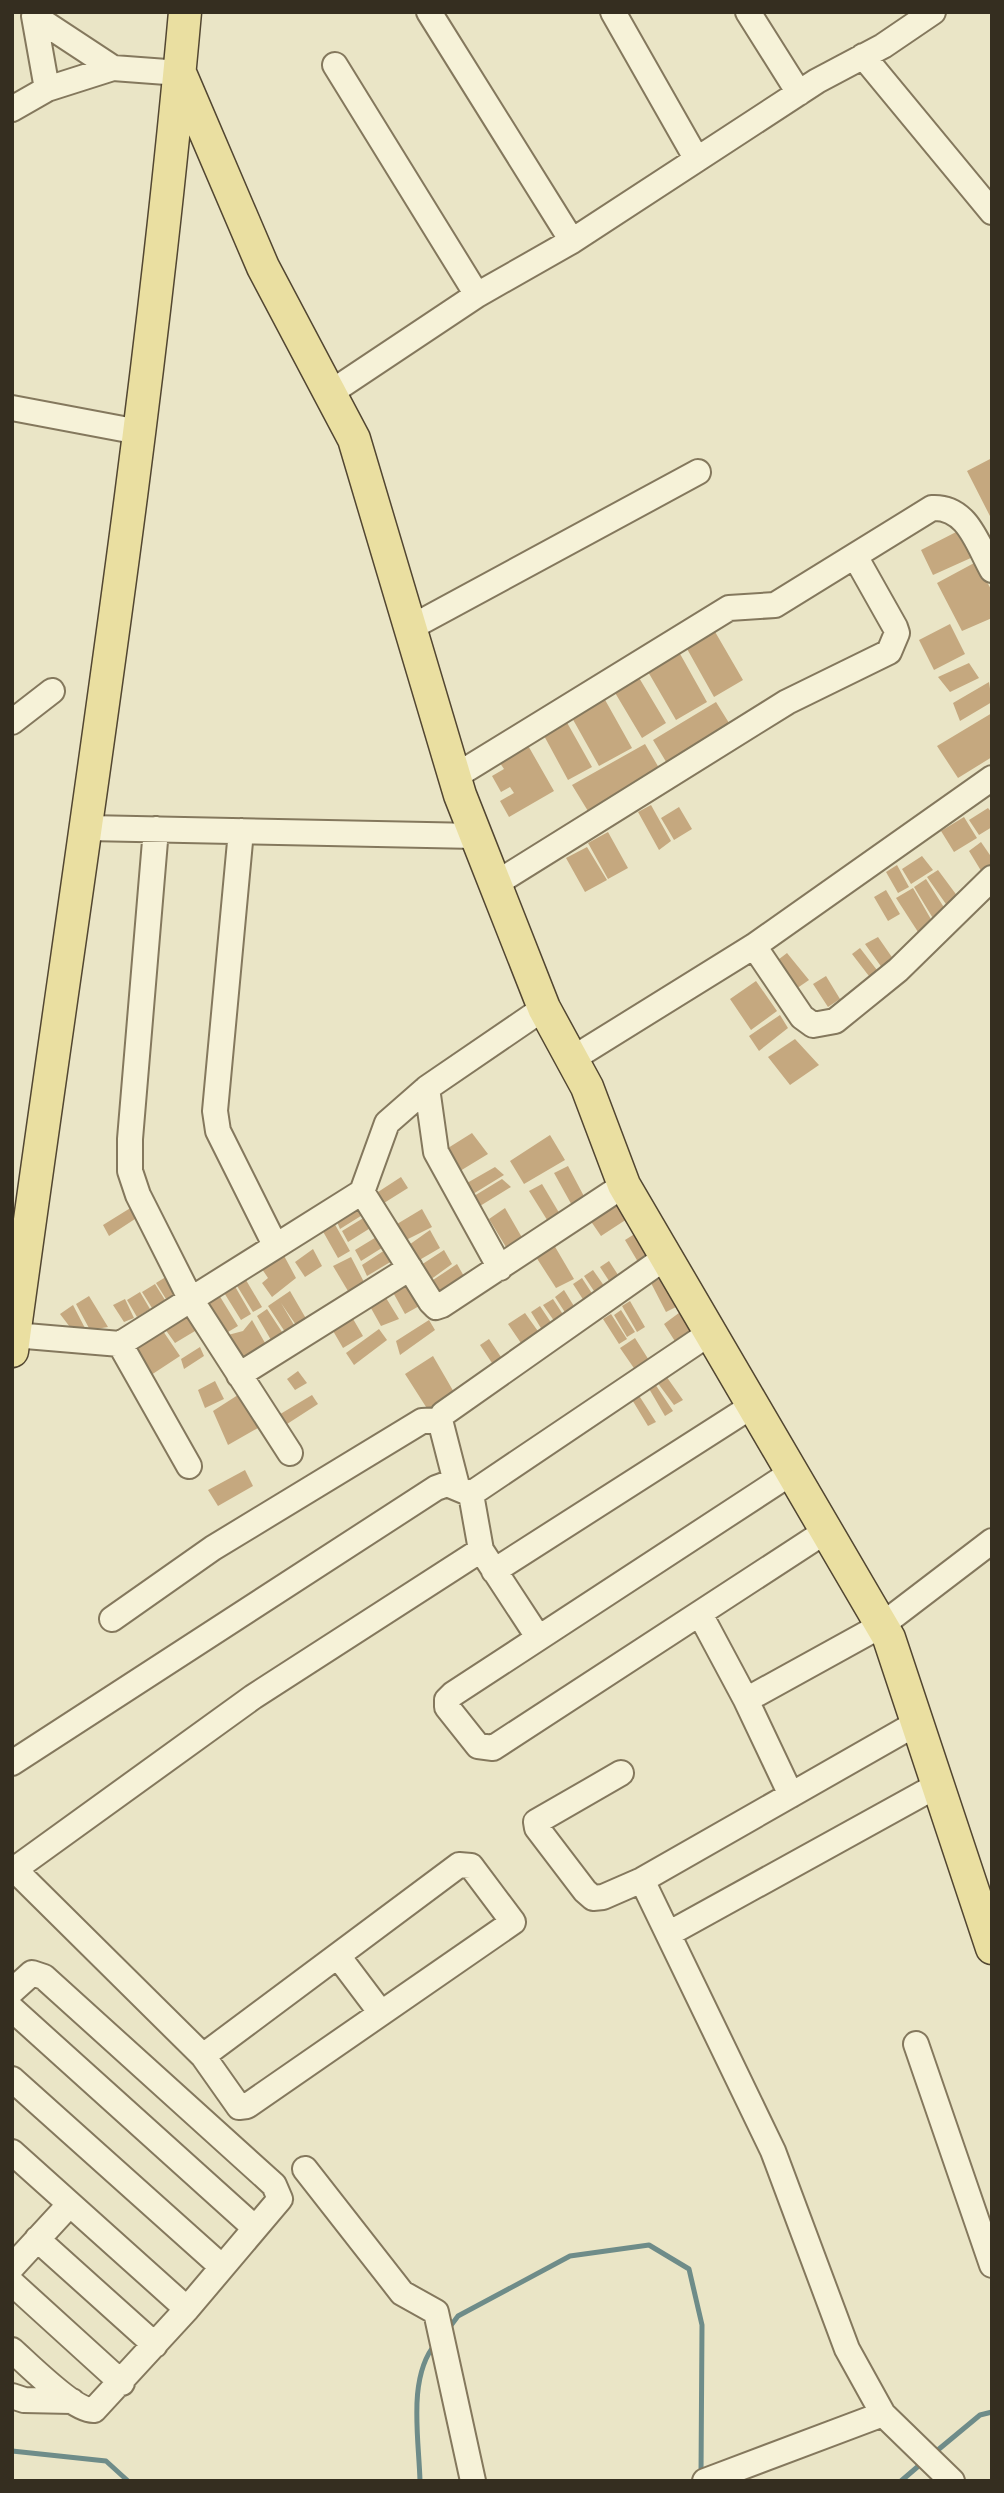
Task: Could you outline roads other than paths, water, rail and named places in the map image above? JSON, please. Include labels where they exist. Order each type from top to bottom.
[{"type":"main road","points":[[13,1343],[18,1260],[88,828],[139,432],[180,73],[190,15]]},
{"type":"main road","points":[[180,73],[263,267],[354,439],[454,777],[544,1008],[600,1119],[624,1185],[889,1638],[992,1948]]},
{"type":"street","points":[[429,12],[572,241]]},
{"type":"street","points":[[612,12],[696,158]]},
{"type":"street","points":[[748,12],[799,93]]},
{"type":"street","points":[[33,14],[113,68]]},
{"type":"street","points":[[33,14],[47,89]]},
{"type":"street","points":[[330,393],[477,295],[572,241],[696,158],[863,56],[919,16]]},
{"type":"street","points":[[863,56],[992,212]]},
{"type":"street","points":[[335,65],[477,295]]},
{"type":"street","points":[[12,109],[47,89],[113,68],[180,73]]},
{"type":"street","points":[[12,408],[139,432]]},
{"type":"street","points":[[410,628],[698,472]]},
{"type":"street","points":[[454,777],[729,608],[775,605],[932,508],[946,507],[964,518],[992,570]]},
{"type":"street","points":[[495,884],[796,696],[889,652],[897,633],[895,627],[855,556]]},
{"type":"street","points":[[15,713],[52,691]]},
{"type":"street","points":[[572,1059],[754,946],[992,778]]},
{"type":"street","points":[[88,828],[476,836]]},
{"type":"street","points":[[156,829],[130,1139],[130,1171],[138,1195],[190,1298],[289,1453]]},
{"type":"street","points":[[241,831],[215,1111],[218,1131],[275,1245]]},
{"type":"street","points":[[754,946],[802,1017],[813,1025],[835,1021],[898,970],[992,878]]},
{"type":"street","points":[[13,1343],[120,1345],[190,1298],[362,1192],[387,1123],[427,1088],[544,1008]]},
{"type":"street","points":[[427,1088],[436,1152],[500,1268]]},
{"type":"street","points":[[362,1192],[436,1307],[500,1268],[624,1185]]},
{"type":"street","points":[[538,1637],[488,1560],[440,1420],[443,1414],[666,1257]]},
{"type":"street","points":[[239,1375],[410,1268]]},
{"type":"street","points":[[464,1490],[710,1333]]},
{"type":"street","points":[[120,1345],[188,1466]]},
{"type":"street","points":[[203,2056],[459,1865],[471,1866],[510,1915],[513,1922],[510,1927],[247,2106],[239,2107],[203,2056],[14,1868],[253,1697],[752,1406]]},
{"type":"street","points":[[112,1619],[213,1548],[422,1421],[440,1420]]},
{"type":"street","points":[[791,1473],[538,1637],[447,1699],[447,1707],[478,1746],[492,1748],[826,1531]]},
{"type":"street","points":[[12,1763],[436,1488],[447,1484],[464,1490]]},
{"type":"street","points":[[746,1700],[882,1625],[992,1541]]},
{"type":"street","points":[[700,1614],[746,1700],[791,1795]]},
{"type":"street","points":[[621,1773],[540,1818],[537,1828],[593,1898],[603,1897],[642,1880],[917,1723]]},
{"type":"street","points":[[670,1933],[938,1785]]},
{"type":"street","points":[[642,1880],[670,1933],[773,2151],[847,2349],[883,2414],[945,2474]]},
{"type":"street","points":[[338,1956],[381,2014]]},
{"type":"street","points":[[12,1991],[32,1973],[44,1977],[274,2185],[280,2199],[122,2383],[94,2410],[87,2411],[72,2401],[12,2350]]},
{"type":"street","points":[[12,2009],[255,2228]]},
{"type":"street","points":[[916,2044],[992,2265]]},
{"type":"street","points":[[12,2079],[222,2267]]},
{"type":"street","points":[[12,2151],[187,2309]]},
{"type":"street","points":[[306,2169],[402,2293],[436,2312],[473,2481]]},
{"type":"street","points":[[12,2267],[70,2204]]},
{"type":"street","points":[[37,2239],[155,2345]]},
{"type":"street","points":[[12,2283],[122,2383]]},
{"type":"street","points":[[12,2396],[24,2400],[72,2401]]},
{"type":"street","points":[[705,2481],[883,2414]]},
{"type":"waterway","points":[[449,2328],[458,2316],[570,2256],[649,2245],[689,2269],[702,2325],[701,2475]]},
{"type":"waterway","points":[[420,2481],[418,2391],[421,2373],[436,2343]]},
{"type":"waterway","points":[[933,2454],[980,2415],[992,2412]]},
{"type":"waterway","points":[[12,2451],[106,2461],[128,2481]]},
{"type":"waterway","points":[[901,2481],[922,2463]]}]
